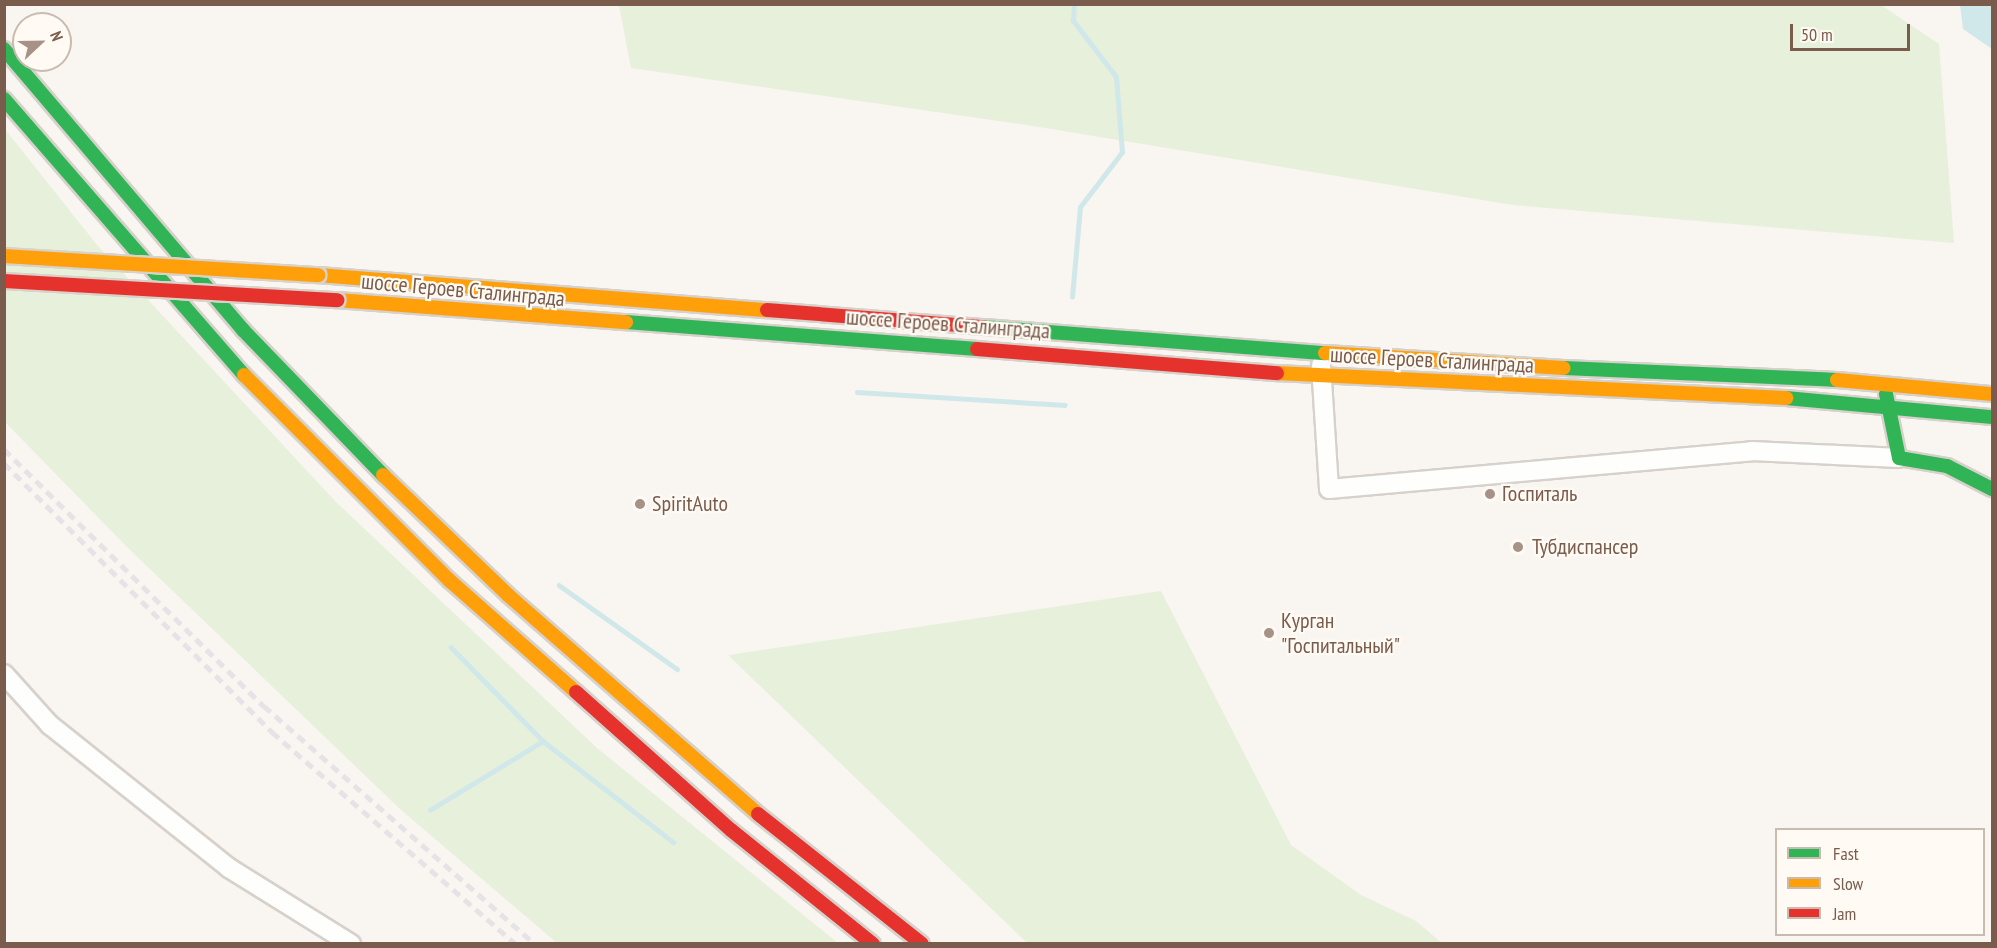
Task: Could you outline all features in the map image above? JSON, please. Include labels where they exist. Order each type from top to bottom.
[{"type":"main road","points":[[4,49],[243,330],[367,459],[508,595],[640,712],[777,830],[922,944]]},
{"type":"main road","points":[[4,99],[231,363],[450,581],[672,780],[873,944]]},
{"type":"main road","name":"шоссе Героев Сталинграда","points":[[4,256],[318,275],[1320,353],[1652,374],[1783,375],[1992,394]]},
{"type":"main road","name":"шоссе Героев Сталинграда","points":[[4,281],[337,300],[1321,376],[1758,395],[1992,417]]},
{"type":"main road","points":[[1885,386],[1899,458],[1947,466],[1992,489]]},
{"type":"street","points":[[1320,353],[1329,489],[1752,451],[1899,458]]},
{"type":"street","points":[[4,674],[50,725],[229,868],[351,944]]},
{"type":"green space","points":[[619,5],[1881,5],[1939,44],[1954,243],[1513,205],[1033,126],[631,68]]},
{"type":"green space","points":[[4,128],[97,245],[336,502],[597,748],[838,943],[557,943],[400,809],[129,549],[5,422]]},
{"type":"green space","points":[[1161,591],[1291,845],[1361,895],[1416,921],[1442,943],[1027,943],[728,655]]},
{"type":"water","points":[[1960,5],[1992,5],[1992,49],[1963,29]]},
{"type":"waterway","points":[[1072,297],[1080,207],[1122,152],[1116,77],[1073,21],[1074,4]]},
{"type":"waterway","points":[[857,392],[1065,405]]},
{"type":"waterway","points":[[559,585],[677,669]]},
{"type":"waterway","points":[[451,647],[543,741],[673,842]]},
{"type":"waterway","points":[[430,810],[543,741]]},
{"type":"railway","points":[[4,449],[264,706],[535,944]]},
{"type":"railway","points":[[4,463],[272,732],[516,944]]},
{"type":"traffic: fast","points":[[4,49],[243,330],[383,475]]},
{"type":"traffic: fast","points":[[4,99],[244,375]]},
{"type":"traffic: fast","points":[[626,322],[977,349]]},
{"type":"traffic: fast","points":[[984,327],[1325,353]]},
{"type":"traffic: fast","points":[[1564,368],[1837,380]]},
{"type":"traffic: fast","points":[[1886,394],[1899,458],[1947,466],[1992,489]]},
{"type":"traffic: fast","points":[[1786,398],[1992,417]]},
{"type":"traffic: slow","points":[[4,256],[318,275]]},
{"type":"traffic: slow","points":[[318,275],[767,310]]},
{"type":"traffic: slow","points":[[337,300],[626,322]]},
{"type":"traffic: slow","points":[[1325,353],[1564,368]]},
{"type":"traffic: slow","points":[[1277,373],[1786,398]]},
{"type":"traffic: slow","points":[[244,375],[450,581],[576,692]]},
{"type":"traffic: slow","points":[[1837,380],[1992,394]]},
{"type":"traffic: slow","points":[[383,475],[508,595],[758,814]]},
{"type":"traffic: jam","points":[[4,281],[337,300]]},
{"type":"traffic: jam","points":[[767,310],[984,327]]},
{"type":"traffic: jam","points":[[977,349],[1277,373]]},
{"type":"traffic: jam","points":[[576,692],[731,830],[873,944]]},
{"type":"traffic: jam","points":[[758,814],[922,944]]},
{"type":"place","name":"Госпиталь","points":[[1490,494]]},
{"type":"place","name":"SpiritAuto","points":[[640,504]]},
{"type":"place","name":"Тубдиспансер","points":[[1518,547]]},
{"type":"place","name":"Курган \"Госпитальный\"","points":[[1269,633]]}]
